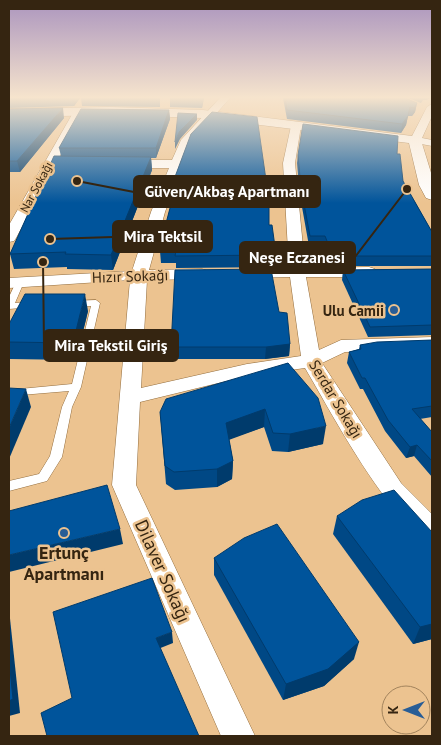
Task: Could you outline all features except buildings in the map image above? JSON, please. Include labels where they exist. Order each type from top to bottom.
[{"type":"street","name":"Nar Sokağı","points":[[9,238],[66,133]]},
{"type":"street","name":"Dilaver Sokağı","points":[[193,133],[185,142],[158,212],[139,275],[129,398],[115,487],[238,736]]},
{"type":"street","name":"Serdar Sokağı","points":[[295,133],[289,163],[297,273],[311,361],[392,490],[432,530]]},
{"type":"street","points":[[354,133],[432,143]]},
{"type":"street","points":[[418,133],[415,140],[427,185],[432,195]]},
{"type":"street","points":[[49,163],[68,164]]},
{"type":"street","points":[[118,164],[177,164]]},
{"type":"street","name":"Hızır Sokağı","points":[[12,279],[139,275],[384,272]]},
{"type":"street","points":[[129,398],[247,370],[311,361],[342,346],[432,343]]},
{"type":"lane","points":[[12,279],[9,306],[38,305]]},
{"type":"lane","points":[[9,486],[43,478],[56,456],[67,407],[76,387],[96,303],[67,304]]},
{"type":"lane","points":[[9,393],[76,387]]},
{"type":"place","name":"Güven/Akbaş Apartmanı","points":[[77,181]]},
{"type":"place","name":"Neşe Eczanesi","points":[[407,189]]},
{"type":"place","name":"Mira Tektsil","points":[[50,239]]},
{"type":"place","name":"Mira Tekstil Giriş","points":[[43,262]]},
{"type":"place","name":"Ulu Camii","points":[[394,310]]},
{"type":"place","name":"Ertunç Apartmanı","points":[[64,533]]}]
